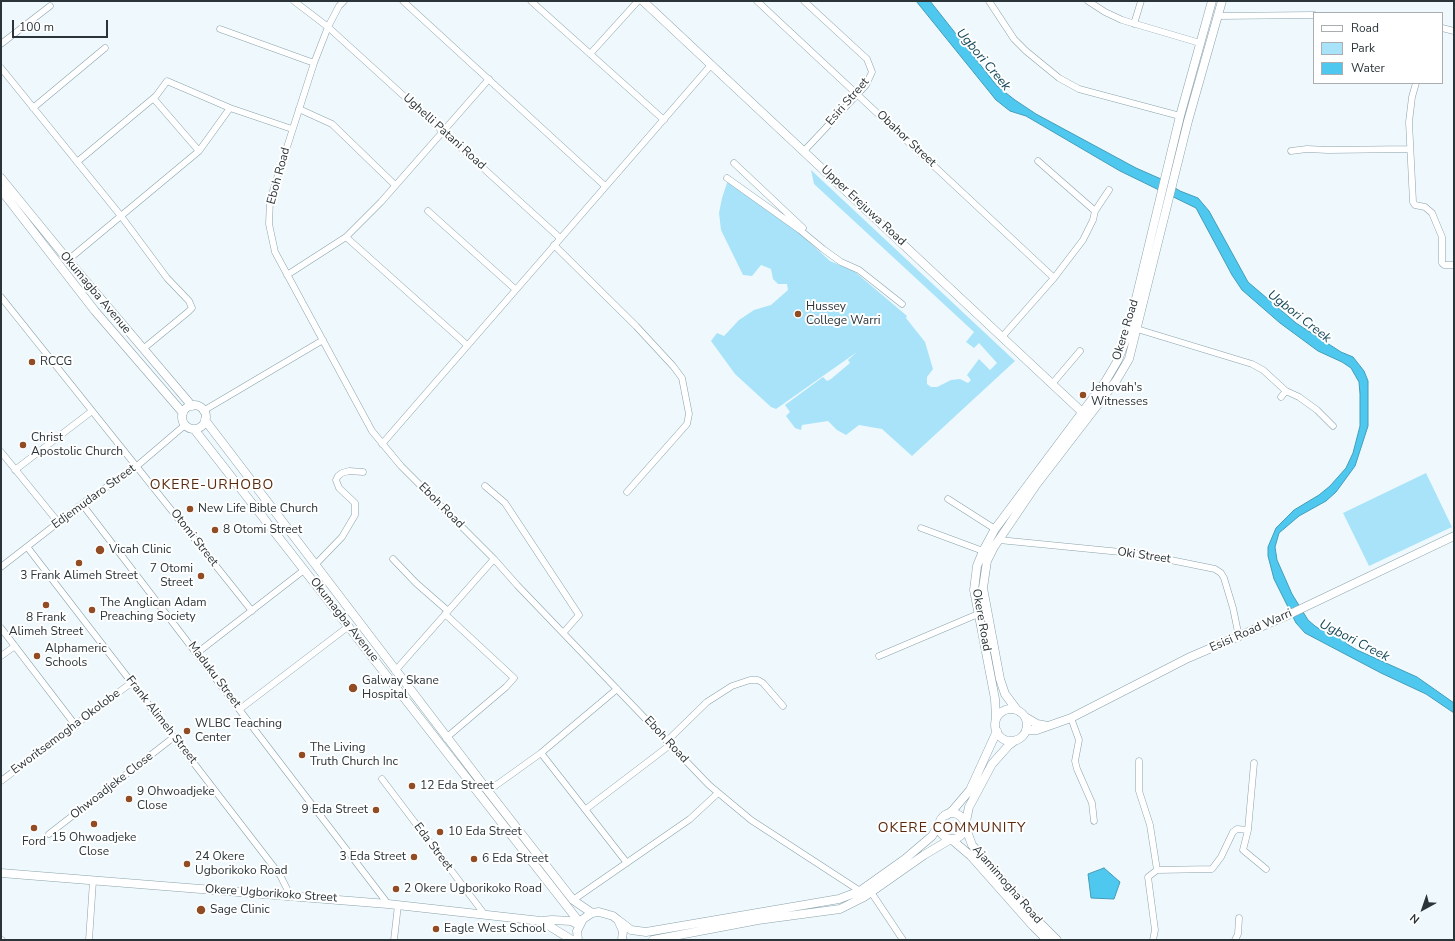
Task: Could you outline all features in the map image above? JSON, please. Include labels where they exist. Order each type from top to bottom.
[{"type":"main road","name":"Upper Erejuwa Road","points":[[643,1],[1081,411]]},
{"type":"main road","name":"Okere Road","points":[[996,719],[995,699],[974,590],[977,566],[995,529],[1112,371],[1123,348],[1164,178],[1212,1]]},
{"type":"main road","name":"Okere Road","points":[[1017,710],[1001,687],[983,588],[987,561],[999,540],[1036,485],[1123,370],[1129,359],[1188,121],[1222,1]]},
{"type":"main road","name":"Okumagba Avenue","points":[[1,178],[143,350],[192,406]]},
{"type":"main road","name":"Okumagba Avenue","points":[[1,190],[95,311],[183,413]]},
{"type":"main road","points":[[192,406],[198,406],[204,411],[205,420],[201,426],[194,429],[185,425],[182,420],[183,413],[186,408],[192,406]]},
{"type":"main road","name":"Okumagba Avenue","points":[[205,420],[316,564],[446,738],[573,900],[592,913]]},
{"type":"main road","name":"Okumagba Avenue","points":[[194,429],[349,626],[579,924]]},
{"type":"main road","name":"Esisi Road Warri","points":[[1026,730],[1037,730],[1071,718],[1188,658],[1288,615],[1454,536]]},
{"type":"main road","points":[[578,940],[579,924],[592,913],[606,913],[631,930],[646,932],[839,899],[860,891],[921,847],[937,831],[940,823],[970,790],[997,731],[996,719],[1002,711],[1012,709],[1017,710],[1037,724],[1049,726]]},
{"type":"main road","points":[[653,940],[758,920],[840,909],[856,902],[951,839],[961,836],[969,807],[992,764],[1008,745],[1020,738],[1026,730],[1027,723],[1025,717]]},
{"type":"main road","points":[[997,731],[1005,739],[1016,740]]},
{"type":"main road","points":[[947,815],[955,814],[959,816],[965,826]]},
{"type":"main road","points":[[940,823],[941,832],[947,838],[951,839]]},
{"type":"main road","name":"Ajamimogha Road","points":[[965,826],[968,838],[976,849],[1057,940]]},
{"type":"main road","name":"Ajamimogha Road","points":[[951,839],[971,856],[1032,926],[1047,940]]},
{"type":"main road","name":"Okere Ugborikoko Street","points":[[1,873],[290,895],[398,905],[540,922]]},
{"type":"main road","points":[[540,922],[552,920],[570,921],[579,924]]},
{"type":"main road","points":[[618,920],[623,931],[622,940]]},
{"type":"main road","points":[[540,922],[572,940]]},
{"type":"street","name":"Ughelli Patani Road","points":[[294,1],[328,27],[560,238]]},
{"type":"street","name":"Eboh Road","points":[[344,1],[339,6],[328,27],[314,63],[270,200],[269,224],[275,252],[372,431],[382,444],[564,632],[668,743],[718,793],[751,820],[860,891]]},
{"type":"street","points":[[403,1],[605,186]]},
{"type":"street","points":[[531,1],[664,120]]},
{"type":"street","points":[[590,54],[638,1]]},
{"type":"street","name":"Obahor Street","points":[[757,1],[1054,278]]},
{"type":"street","name":"Esiri Street","points":[[804,1],[867,60],[872,72],[866,85],[804,151]]},
{"type":"street","points":[[989,1],[1014,39],[1026,51],[1059,78],[1079,88],[1180,116]]},
{"type":"street","points":[[1088,1],[1105,12],[1134,24],[1200,43]]},
{"type":"street","points":[[1134,24],[1141,1]]},
{"type":"street","points":[[1,44],[50,6]]},
{"type":"street","points":[[1218,16],[1313,15]]},
{"type":"street","points":[[1443,28],[1454,31]]},
{"type":"street","points":[[220,29],[314,63]]},
{"type":"street","points":[[33,108],[105,48]]},
{"type":"street","points":[[382,444],[711,65]]},
{"type":"street","points":[[1,68],[121,216],[167,278],[189,301],[192,308],[143,350]]},
{"type":"street","points":[[287,275],[346,237],[489,79]]},
{"type":"street","points":[[77,162],[154,99],[167,81],[230,108],[292,129]]},
{"type":"street","points":[[1416,84],[1412,97],[1409,122],[1409,149],[1413,202],[1415,205],[1425,207],[1432,213],[1442,237],[1442,263],[1444,265],[1454,265]]},
{"type":"street","points":[[154,99],[199,151]]},
{"type":"street","points":[[68,260],[199,151],[230,108]]},
{"type":"street","points":[[299,109],[332,124],[394,185]]},
{"type":"street","points":[[1291,151],[1306,149],[1409,149]]},
{"type":"street","points":[[1038,162],[1095,211]]},
{"type":"street","points":[[734,163],[832,255]]},
{"type":"street","points":[[727,178],[800,230],[832,255],[859,270],[902,304]]},
{"type":"street","points":[[1002,337],[1054,278],[1082,240],[1093,220],[1095,211],[1109,190]]},
{"type":"street","points":[[428,211],[515,289]]},
{"type":"street","points":[[346,237],[467,345]]},
{"type":"street","points":[[554,245],[636,326],[673,366],[682,378],[688,414],[687,424],[627,492]]},
{"type":"street","name":"Otomi Street","points":[[1,297],[252,611]]},
{"type":"street","points":[[1137,329],[1252,364],[1262,370],[1286,391],[1299,397],[1317,410],[1333,426]]},
{"type":"street","points":[[204,411],[323,340]]},
{"type":"street","points":[[1052,384],[1080,351]]},
{"type":"street","points":[[1281,397],[1286,391]]},
{"type":"street","points":[[15,470],[92,411]]},
{"type":"street","name":"Edjemudaro Street","points":[[2,565],[28,548],[58,522],[136,466],[185,425]]},
{"type":"street","points":[[1,452],[58,522]]},
{"type":"street","points":[[316,564],[342,537],[355,515],[355,503],[339,488],[336,480],[338,476],[349,471],[363,472]]},
{"type":"street","points":[[485,486],[505,503],[579,615],[564,632]]},
{"type":"street","points":[[948,499],[995,529]]},
{"type":"street","name":"Maduku Street","points":[[82,504],[240,708],[388,904]]},
{"type":"street","points":[[922,528],[983,551]]},
{"type":"street","name":"Oki Street","points":[[999,540],[1141,554],[1215,569],[1221,573],[1224,578],[1233,608],[1239,637]]},
{"type":"street","name":"Frank Alimeh Street","points":[[28,548],[280,875],[290,895]]},
{"type":"street","points":[[394,559],[416,583],[514,678],[506,687],[446,738]]},
{"type":"street","points":[[395,670],[494,559]]},
{"type":"street","points":[[197,653],[304,570]]},
{"type":"street","points":[[879,656],[978,614]]},
{"type":"street","points":[[240,708],[349,626]]},
{"type":"street","points":[[1,628],[76,726]]},
{"type":"street","points":[[1,656],[15,646]]},
{"type":"street","points":[[586,809],[668,743],[707,702],[732,686],[750,680],[758,680],[764,683],[783,706]]},
{"type":"street","name":"Eworitsemogha Okolobe","points":[[1,781],[76,726],[131,683]]},
{"type":"street","points":[[488,791],[541,753],[617,689]]},
{"type":"street","points":[[1071,718],[1079,740],[1075,761],[1092,803],[1094,821]]},
{"type":"street","name":"Ohwoadjeke Close","points":[[49,834],[174,737]]},
{"type":"street","points":[[541,753],[627,863]]},
{"type":"street","points":[[1139,761],[1139,791],[1150,826],[1157,870]]},
{"type":"street","points":[[1254,763],[1248,830],[1243,850],[1266,869]]},
{"type":"street","name":"Eda Street","points":[[382,779],[485,915]]},
{"type":"street","points":[[573,900],[690,819],[718,793]]},
{"type":"street","points":[[1153,940],[1155,930],[1148,877],[1157,870],[1212,870],[1221,857],[1234,832],[1237,829],[1248,830]]},
{"type":"street","points":[[89,940],[94,881]]},
{"type":"street","points":[[871,892],[903,940]]},
{"type":"street","points":[[394,940],[398,905]]},
{"type":"street","points":[[1234,940],[1238,934],[1239,918]]},
{"type":"green space","points":[[811,170],[1015,361],[912,456],[882,429],[859,425],[846,435],[837,430],[828,421],[802,425],[801,430],[795,428],[786,416],[790,412],[785,405],[823,377],[827,381],[831,379],[850,363],[848,360],[857,352],[776,409],[771,407],[735,374],[711,341],[717,333],[724,336],[739,320],[754,310],[771,305],[788,290],[787,284],[778,284],[773,279],[771,269],[761,265],[752,276],[743,275],[721,230],[719,213],[728,180],[797,231],[830,261],[854,271],[907,316],[906,318],[925,342],[933,369],[927,377],[927,384],[931,387],[937,387],[951,380],[960,379],[968,383],[971,380],[967,375],[979,359],[990,370],[997,363],[979,343],[974,348],[966,342],[974,332],[814,184]]},
{"type":"green space","points":[[1426,473],[1452,527],[1369,566],[1343,513]]},
{"type":"water","points":[[916,1],[930,1],[997,86],[1015,100],[1036,114],[1136,168],[1161,179],[1180,191],[1198,198],[1209,211],[1248,282],[1296,323],[1341,352],[1353,357],[1364,371],[1368,381],[1368,426],[1355,466],[1336,492],[1326,501],[1299,516],[1279,533],[1275,547],[1277,560],[1292,594],[1308,620],[1321,630],[1340,632],[1347,644],[1357,650],[1417,677],[1454,703],[1454,713],[1426,694],[1381,673],[1305,633],[1296,623],[1274,579],[1268,556],[1268,547],[1276,528],[1294,510],[1319,495],[1330,486],[1346,468],[1353,453],[1360,426],[1360,394],[1359,382],[1351,368],[1342,362],[1318,351],[1280,323],[1242,290],[1232,275],[1196,208],[1120,171],[1026,116],[1010,111],[996,100]]},
{"type":"water","points":[[1104,868],[1120,882],[1114,899],[1091,898],[1088,874]]},
{"type":"place","name":"Hussey College Warri","points":[[798,314]]},
{"type":"place","name":"RCCG","points":[[32,362]]},
{"type":"place","name":"Jehovah's Witnesses","points":[[1083,395]]},
{"type":"place","name":"Christ Apostolic Church","points":[[23,445]]},
{"type":"place","name":"New Life Bible Church","points":[[190,509]]},
{"type":"place","name":"8 Otomi Street","points":[[215,530]]},
{"type":"place","name":"Vicah Clinic","points":[[100,550]]},
{"type":"place","name":"3 Frank Alimeh Street","points":[[79,563]]},
{"type":"place","name":"7 Otomi Street","points":[[201,576]]},
{"type":"place","name":"8 Frank Alimeh Street","points":[[46,605]]},
{"type":"place","name":"The Anglican Adam Preaching Society","points":[[92,610]]},
{"type":"place","name":"Alphameric Schools","points":[[37,656]]},
{"type":"place","name":"Galway Skane Hospital","points":[[353,688]]},
{"type":"place","name":"WLBC Teaching Center","points":[[187,731]]},
{"type":"place","name":"The Living Truth Church Inc","points":[[302,755]]},
{"type":"place","name":"12 Eda Street","points":[[412,786]]},
{"type":"place","name":"9 Ohwoadjeke Close","points":[[129,799]]},
{"type":"place","name":"9 Eda Street","points":[[376,810]]},
{"type":"place","name":"15 Ohwoadjeke Close","points":[[94,824]]},
{"type":"place","name":"Ford","points":[[34,828]]},
{"type":"place","name":"10 Eda Street","points":[[440,832]]},
{"type":"place","name":"3 Eda Street","points":[[414,857]]},
{"type":"place","name":"6 Eda Street","points":[[474,859]]},
{"type":"place","name":"24 Okere Ugborikoko Road","points":[[187,864]]},
{"type":"place","name":"2 Okere Ugborikoko Road","points":[[396,889]]},
{"type":"place","name":"Sage Clinic","points":[[201,910]]},
{"type":"place","name":"Eagle West School","points":[[436,929]]},
{"type":"district","name":"OKERE-URHOBO","points":[[212,486]]},
{"type":"district","name":"OKERE COMMUNITY","points":[[952,829]]},
{"type":"water label","name":"Ugbori Creek","points":[[983,60]]},
{"type":"water label","name":"Ugbori Creek","points":[[1299,317]]},
{"type":"water label","name":"Ugbori Creek","points":[[1354,641]]}]
